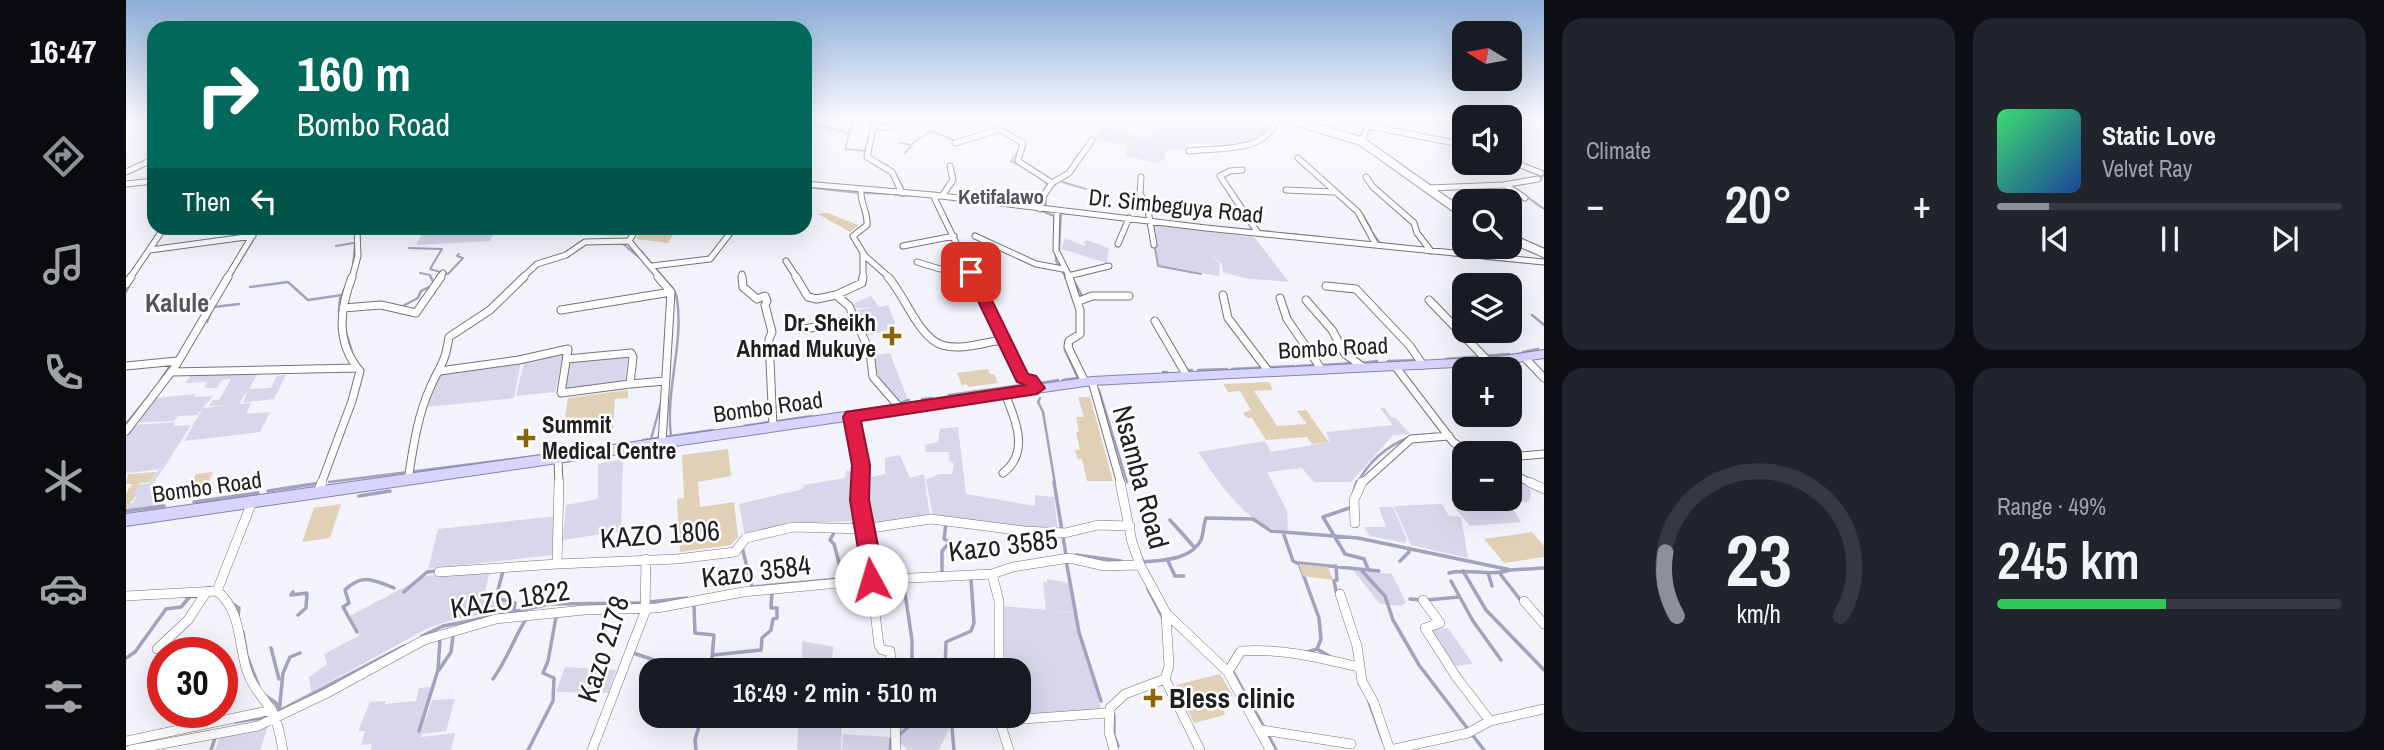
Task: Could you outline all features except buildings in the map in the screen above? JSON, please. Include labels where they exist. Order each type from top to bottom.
[{"type":"main road","name":"Bombo Road","points":[[1524,358],[1544,354]]},
{"type":"main road","name":"Bombo Road","points":[[126,520],[901,410],[1005,394],[1030,382],[1088,382],[1452,363]]},
{"type":"street","points":[[868,154],[867,157],[889,169],[902,193]]},
{"type":"street","points":[[1021,154],[1018,161],[1052,183]]},
{"type":"street","points":[[1041,209],[1042,198],[1052,183],[1069,173],[1082,154]]},
{"type":"street","points":[[1380,154],[1452,205]]},
{"type":"street","points":[[1298,158],[1358,212],[1376,245]]},
{"type":"street","points":[[126,173],[147,162]]},
{"type":"street","points":[[942,196],[953,180],[950,166]]},
{"type":"street","points":[[1522,167],[1542,177]]},
{"type":"street","points":[[1241,170],[1220,176],[1258,233]]},
{"type":"street","points":[[1141,177],[1140,193],[1150,222],[1154,245]]},
{"type":"street","points":[[1366,177],[1373,187],[1414,223],[1417,233],[1432,251]]},
{"type":"street","points":[[1430,188],[1503,185],[1542,177]]},
{"type":"street","points":[[126,184],[147,182]]},
{"type":"street","name":"Dr. Simbeguya Road","points":[[812,185],[933,195],[1150,222],[1544,262]]},
{"type":"street","points":[[1503,185],[1525,198]]},
{"type":"street","points":[[861,190],[860,200],[868,213],[867,225],[853,236],[863,253],[894,282],[935,342],[960,345],[1003,340]]},
{"type":"street","points":[[1286,190],[1336,192]]},
{"type":"street","points":[[933,195],[1003,340],[1030,382]]},
{"type":"street","points":[[1056,210],[1056,250],[1079,301],[1092,296],[1129,296]]},
{"type":"street","points":[[1118,244],[1129,218]]},
{"type":"street","points":[[126,284],[160,235]]},
{"type":"street","points":[[357,235],[358,255],[342,300],[342,333],[351,362],[358,368]]},
{"type":"street","points":[[629,241],[633,235]]},
{"type":"street","points":[[652,267],[710,259],[729,235]]},
{"type":"street","points":[[150,250],[253,236]]},
{"type":"street","points":[[126,431],[172,372],[253,236]]},
{"type":"street","points":[[903,246],[954,236]]},
{"type":"street","points":[[975,236],[1036,264],[1063,269]]},
{"type":"street","points":[[408,480],[418,422],[430,387],[449,350],[449,337],[490,310],[535,266],[566,255],[585,242],[629,241],[671,292],[661,417],[662,443]]},
{"type":"street","points":[[1522,243],[1544,253]]},
{"type":"street","points":[[786,261],[808,297],[817,299],[836,295],[862,283],[865,270],[863,253]]},
{"type":"street","points":[[917,262],[940,270],[969,267]]},
{"type":"street","points":[[1068,276],[1109,266]]},
{"type":"street","points":[[343,307],[381,305],[416,313],[443,274]]},
{"type":"street","points":[[742,274],[743,287],[757,299],[765,296],[767,302],[765,305],[772,332],[769,339],[773,427]]},
{"type":"street","points":[[1326,286],[1356,289],[1410,346],[1423,365]]},
{"type":"street","points":[[561,310],[671,292]]},
{"type":"street","points":[[836,295],[845,301],[870,352],[868,361],[873,379],[901,410]]},
{"type":"street","points":[[1223,295],[1228,318],[1269,373]]},
{"type":"street","points":[[1280,298],[1287,319],[1322,370]]},
{"type":"street","points":[[1306,300],[1332,330],[1345,354],[1363,367]]},
{"type":"street","points":[[1429,300],[1484,357]]},
{"type":"street","name":"Nsamba Road","points":[[1079,301],[1080,334],[1068,344],[1088,382],[1121,478],[1140,565],[1166,613],[1228,672],[1262,730],[1270,750]]},
{"type":"street","points":[[806,329],[854,319]]},
{"type":"street","points":[[1155,321],[1187,376]]},
{"type":"street","points":[[440,371],[519,360],[568,349],[561,393],[666,380]]},
{"type":"street","points":[[567,359],[631,353],[633,357],[630,384]]},
{"type":"street","points":[[1524,358],[1544,378]]},
{"type":"street","points":[[126,366],[177,361]]},
{"type":"street","points":[[1395,366],[1455,441]]},
{"type":"street","points":[[172,372],[358,368]]},
{"type":"street","points":[[318,493],[354,394],[358,368]]},
{"type":"street","points":[[1003,473],[1010,470],[1016,461],[1020,440],[1005,394]]},
{"type":"street","points":[[852,417],[861,465],[860,500],[872,566],[879,645],[882,650],[890,651],[891,658]]},
{"type":"street","points":[[1355,523],[1354,499],[1360,484],[1391,455],[1411,439],[1449,436]]},
{"type":"street","points":[[1522,456],[1544,454]]},
{"type":"street","points":[[557,565],[560,510],[558,460]]},
{"type":"street","points":[[1522,479],[1544,489]]},
{"type":"street","points":[[169,637],[188,620],[212,591],[252,502]]},
{"type":"street","name":"KAZO 1806","points":[[439,572],[677,559],[735,552],[746,538],[793,527],[864,529],[931,519],[1062,533],[1098,525],[1130,526]]},
{"type":"street","name":"Kazo 3585","points":[[871,578],[992,574],[1013,567],[1069,558],[1105,566],[1140,565]]},
{"type":"street","name":"Kazo 2178","points":[[592,750],[631,653],[647,604],[646,559]]},
{"type":"street","points":[[992,574],[999,601],[999,658]]},
{"type":"street","name":"Kazo 3584","points":[[647,604],[707,600],[743,592],[871,578]]},
{"type":"street","points":[[126,596],[212,591],[223,596],[239,626],[247,671],[257,693],[273,714],[283,750]]},
{"type":"street","points":[[1340,594],[1357,646],[1359,667],[1390,750],[1429,740],[1452,738],[1487,724],[1544,709]]},
{"type":"street","points":[[1423,600],[1440,623],[1425,628],[1487,724]]},
{"type":"street","points":[[1524,601],[1544,624]]},
{"type":"street","name":"KAZO 1822","points":[[273,714],[438,634],[496,619],[647,604]]},
{"type":"street","points":[[1166,613],[1169,666],[1165,679],[1200,750]]},
{"type":"street","points":[[1228,672],[1241,651],[1250,650],[1298,654],[1359,667]]},
{"type":"street","points":[[1114,750],[1106,727],[1107,713],[1113,700],[1120,694],[1165,679]]},
{"type":"street","points":[[1031,718],[1107,713]]},
{"type":"street","points":[[126,741],[273,714]]},
{"type":"street","points":[[130,750],[258,726],[273,714]]},
{"type":"street","points":[[896,728],[897,749]]},
{"type":"street","points":[[1002,728],[1009,750]]},
{"type":"street","points":[[1262,730],[1352,744]]},
{"type":"shaded area","points":[[1164,154],[1165,159],[1156,163],[1126,156]]},
{"type":"shaded area","points":[[1153,225],[1254,237],[1289,282],[1244,278],[1223,272],[1222,264],[1208,252],[1220,264],[1219,276],[1157,266],[1157,244]]},
{"type":"shaded area","points":[[421,235],[493,235],[490,241],[416,245]]},
{"type":"shaded area","points":[[1065,238],[1084,246],[1086,244],[1083,242],[1087,240],[1109,248],[1107,263],[1061,249]]},
{"type":"shaded area","points":[[871,296],[879,307],[888,305],[897,328],[866,336],[857,310],[874,307],[856,308],[853,304]]},
{"type":"shaded area","points":[[564,352],[555,392],[516,396],[525,358]]},
{"type":"shaded area","points":[[890,353],[908,400],[892,397],[879,379],[873,355]]},
{"type":"shaded area","points":[[628,355],[625,384],[563,390],[569,359]]},
{"type":"shaded area","points":[[521,362],[514,398],[427,407],[441,371]]},
{"type":"shaded area","points":[[260,370],[249,389],[271,388],[277,376],[286,375],[274,399],[243,403],[248,389],[239,404],[251,403],[246,414],[270,412],[260,432],[184,441],[203,408],[229,405],[209,406],[213,400],[219,400],[231,379],[222,380],[217,388],[204,388],[207,382],[185,383],[192,374]]},
{"type":"shaded area","points":[[196,394],[194,397],[213,396],[197,415],[178,416],[174,421],[135,423],[155,398]]},
{"type":"shaded area","points":[[1380,408],[1385,408],[1410,434],[1393,435],[1351,482],[1314,482],[1302,468],[1267,472],[1287,511],[1288,530],[1274,529],[1248,514],[1225,490],[1198,452],[1265,441],[1271,452],[1330,442],[1326,432],[1393,425]]},
{"type":"shaded area","points":[[175,422],[173,426],[191,425],[163,469],[126,473],[126,436],[134,425]]},
{"type":"shaded area","points":[[958,427],[966,494],[1035,506],[1035,495],[1054,497],[1058,531],[933,516],[926,480],[939,474],[952,474],[954,464],[949,460],[949,452],[926,452],[925,445],[938,442],[940,429]]},
{"type":"shaded area","points":[[900,455],[910,478],[924,474],[930,517],[867,526],[863,479],[885,474],[885,458]]},
{"type":"shaded area","points":[[623,459],[621,531],[563,540],[566,505],[598,499],[598,464]]},
{"type":"shaded area","points":[[158,470],[162,470],[149,491],[172,489],[163,505],[126,511],[126,503],[133,503],[137,496],[126,496],[131,486],[150,483]]},
{"type":"shaded area","points":[[846,470],[859,473],[858,521],[810,523],[745,536],[739,504],[803,489],[804,485],[845,478]]},
{"type":"shaded area","points":[[1522,485],[1530,489],[1528,502],[1522,502]]},
{"type":"shaded area","points":[[1442,504],[1449,516],[1461,517],[1468,558],[1411,545],[1394,506]]},
{"type":"shaded area","points":[[1379,507],[1393,507],[1406,543],[1370,536],[1364,527],[1386,527]]},
{"type":"shaded area","points":[[1458,511],[1514,511],[1521,522],[1470,526]]},
{"type":"shaded area","points":[[557,516],[552,555],[428,569],[438,529]]},
{"type":"shaded area","points":[[1353,570],[1392,574],[1406,603],[1401,606],[1380,604]]},
{"type":"shaded area","points":[[490,571],[483,600],[509,603],[507,610],[452,620],[428,628],[311,692],[309,677],[327,664],[324,654],[360,635],[350,616],[425,576]]},
{"type":"shaded area","points":[[1047,579],[1069,583],[1074,612],[1055,611],[1074,613],[1101,708],[1031,716],[1031,658],[1005,658],[1002,651],[1002,606],[1046,610],[1043,582],[1047,582]]},
{"type":"shaded area","points":[[1448,628],[1473,664],[1453,666],[1428,630]]},
{"type":"shaded area","points":[[802,641],[834,647],[832,658],[802,658]]},
{"type":"shaded area","points":[[565,667],[616,670],[608,693],[556,692]]},
{"type":"shaded area","points":[[433,687],[423,727],[432,700],[455,699],[446,731],[422,734],[421,737],[455,733],[451,750],[371,750],[372,744],[361,745],[365,731],[358,731],[370,702],[386,701],[385,704],[416,701],[419,688]]},
{"type":"shaded area","points":[[268,726],[260,750],[215,750],[222,733]]},
{"type":"shaded area","points":[[798,728],[842,728],[841,750],[797,750]]},
{"type":"shaded area","points":[[897,728],[950,728],[939,750],[908,750],[898,741]]},
{"type":"shaded area","points":[[843,734],[889,737],[888,750],[842,750]]},
{"type":"waterway","points":[[1017,154],[1011,161],[1025,168]]},
{"type":"waterway","points":[[1074,161],[1078,154]]},
{"type":"waterway","points":[[1386,154],[1418,177]]},
{"type":"waterway","points":[[894,172],[904,190]]},
{"type":"waterway","points":[[1541,179],[1544,173]]},
{"type":"waterway","points":[[1423,180],[1431,186]]},
{"type":"waterway","points":[[1051,188],[1059,181],[1086,189]]},
{"type":"waterway","points":[[1042,194],[1047,186],[1046,182]]},
{"type":"waterway","points":[[812,188],[858,193]]},
{"type":"waterway","points":[[863,193],[891,194]]},
{"type":"waterway","points":[[895,195],[911,196]]},
{"type":"waterway","points":[[1046,197],[1046,206]]},
{"type":"waterway","points":[[1527,197],[1544,209]]},
{"type":"waterway","points":[[1042,211],[1054,216],[1056,261],[1066,278]]},
{"type":"waterway","points":[[1059,253],[1061,213],[1067,214]]},
{"type":"waterway","points":[[1363,215],[1371,229]]},
{"type":"waterway","points":[[1372,232],[1380,243],[1407,246]]},
{"type":"waterway","points":[[1279,233],[1321,237]]},
{"type":"waterway","points":[[230,278],[253,240]]},
{"type":"waterway","points":[[336,246],[353,243]]},
{"type":"waterway","points":[[353,264],[355,243]]},
{"type":"waterway","points":[[622,243],[641,259]]},
{"type":"waterway","points":[[1155,247],[1158,266],[1201,274]]},
{"type":"waterway","points":[[409,248],[442,249],[430,269],[448,274],[463,258],[457,256],[459,254]]},
{"type":"waterway","points":[[641,251],[664,278]]},
{"type":"waterway","points":[[965,251],[972,267]]},
{"type":"waterway","points":[[1484,259],[1540,264]]},
{"type":"waterway","points":[[973,270],[977,278]]},
{"type":"waterway","points":[[420,273],[430,275],[431,278]]},
{"type":"waterway","points":[[431,277],[433,282]]},
{"type":"waterway","points":[[662,277],[675,293],[679,316],[670,402],[671,436]]},
{"type":"waterway","points":[[976,277],[982,289]]},
{"type":"waterway","points":[[1074,281],[1082,296]]},
{"type":"waterway","points":[[250,287],[288,282],[308,300],[342,295],[344,290]]},
{"type":"waterway","points":[[126,292],[130,284]]},
{"type":"waterway","points":[[399,308],[418,298],[421,291],[429,287]]},
{"type":"waterway","points":[[339,312],[340,298]]},
{"type":"waterway","points":[[214,307],[239,304]]},
{"type":"waterway","points":[[207,322],[211,312]]},
{"type":"waterway","points":[[1532,315],[1544,325]]},
{"type":"waterway","points":[[346,332],[352,352]]},
{"type":"waterway","points":[[1065,342],[1065,350],[1078,378]]},
{"type":"waterway","points":[[1523,352],[1538,349]]},
{"type":"waterway","points":[[1446,359],[1509,354]]},
{"type":"waterway","points":[[1388,361],[1417,360]]},
{"type":"waterway","points":[[1361,363],[1377,361]]},
{"type":"waterway","points":[[160,381],[172,363]]},
{"type":"waterway","points":[[1323,365],[1355,363]]},
{"type":"waterway","points":[[1297,366],[1315,365]]},
{"type":"waterway","points":[[1232,369],[1294,366]]},
{"type":"waterway","points":[[1198,370],[1227,369]]},
{"type":"waterway","points":[[1063,380],[1077,378]]},
{"type":"waterway","points":[[1040,383],[1058,380]]},
{"type":"waterway","points":[[949,395],[1029,384],[1028,381]]},
{"type":"waterway","points":[[1099,390],[1127,482]]},
{"type":"waterway","points":[[126,424],[148,397]]},
{"type":"waterway","points":[[922,399],[932,398]]},
{"type":"waterway","points":[[1040,398],[1038,402],[1043,412],[1055,484]]},
{"type":"waterway","points":[[902,402],[909,400]]},
{"type":"waterway","points":[[651,439],[661,403]]},
{"type":"waterway","points":[[778,421],[812,416]]},
{"type":"waterway","points":[[744,426],[769,422]]},
{"type":"waterway","points":[[671,436],[713,430]]},
{"type":"waterway","points":[[651,439],[671,436]]},
{"type":"waterway","points":[[1357,484],[1379,456],[1410,437]]},
{"type":"waterway","points":[[643,440],[651,439]]},
{"type":"waterway","points":[[596,447],[610,445]]},
{"type":"waterway","points":[[329,482],[559,453]]},
{"type":"waterway","points":[[1054,482],[1066,555]]},
{"type":"waterway","points":[[1354,491],[1357,482]]},
{"type":"waterway","points":[[268,491],[320,483],[314,484]]},
{"type":"waterway","points":[[359,496],[390,491]]},
{"type":"waterway","points":[[194,502],[258,493]]},
{"type":"waterway","points":[[126,511],[164,506]]},
{"type":"waterway","points":[[852,525],[857,519],[857,506]]},
{"type":"waterway","points":[[1334,536],[1323,517],[1352,507]]},
{"type":"waterway","points":[[1195,548],[1201,540],[1206,518],[1253,519],[1271,531],[1334,536]]},
{"type":"waterway","points":[[1170,520],[1195,548]]},
{"type":"waterway","points":[[942,574],[942,551],[950,542],[944,539],[946,523]]},
{"type":"waterway","points":[[835,531],[830,540],[834,544],[843,578]]},
{"type":"waterway","points":[[1283,532],[1293,561],[1297,563]]},
{"type":"waterway","points":[[1334,536],[1408,548]]},
{"type":"waterway","points":[[1334,536],[1345,554],[1364,559],[1368,569]]},
{"type":"waterway","points":[[742,547],[752,587],[861,577]]},
{"type":"waterway","points":[[1167,560],[1184,555],[1195,548]]},
{"type":"waterway","points":[[1400,561],[1409,552],[1408,548]]},
{"type":"waterway","points":[[1408,548],[1511,570],[1544,568]]},
{"type":"waterway","points":[[1076,555],[1121,561]]},
{"type":"waterway","points":[[1141,558],[1144,562],[1167,560]]},
{"type":"waterway","points":[[1066,560],[1079,632],[1101,701]]},
{"type":"waterway","points":[[1167,560],[1175,576],[1184,576]]},
{"type":"waterway","points":[[1317,649],[1321,639],[1319,618],[1299,563],[1336,567]]},
{"type":"waterway","points":[[1336,567],[1379,571]]},
{"type":"waterway","points":[[1336,567],[1337,580],[1334,581],[1337,595]]},
{"type":"waterway","points":[[1361,570],[1385,596],[1393,620],[1419,665],[1484,750]]},
{"type":"waterway","points":[[1463,571],[1495,573],[1510,570]]},
{"type":"waterway","points":[[404,592],[427,572],[436,571]]},
{"type":"waterway","points":[[503,571],[496,598],[515,603],[514,610]]},
{"type":"waterway","points":[[1449,573],[1463,571]]},
{"type":"waterway","points":[[1463,571],[1486,610],[1544,670]]},
{"type":"waterway","points":[[1488,573],[1492,586]]},
{"type":"waterway","points":[[1501,575],[1522,602]]},
{"type":"waterway","points":[[945,658],[946,642],[971,631],[974,623],[971,579]]},
{"type":"waterway","points":[[357,632],[343,607],[349,603],[345,590],[363,580],[394,588]]},
{"type":"waterway","points":[[903,580],[912,658]]},
{"type":"waterway","points":[[1451,581],[1473,621],[1501,660]]},
{"type":"waterway","points":[[1148,589],[1163,618]]},
{"type":"waterway","points":[[293,592],[291,595],[307,593],[306,608],[298,615]]},
{"type":"waterway","points":[[713,655],[761,650],[762,638],[771,630],[773,619],[777,618],[777,608],[771,608],[772,592]]},
{"type":"waterway","points":[[126,658],[135,652],[166,609],[181,607],[192,594]]},
{"type":"waterway","points":[[1427,600],[1459,597]]},
{"type":"waterway","points":[[649,602],[687,598]]},
{"type":"waterway","points":[[1410,599],[1421,600]]},
{"type":"waterway","points":[[231,603],[239,608],[238,616]]},
{"type":"waterway","points":[[499,615],[550,604],[642,603]]},
{"type":"waterway","points":[[694,605],[695,633],[714,635],[712,658]]},
{"type":"waterway","points":[[422,636],[443,626],[489,617]]},
{"type":"waterway","points":[[528,750],[553,701],[554,678],[543,673],[548,661],[556,617]]},
{"type":"waterway","points":[[493,679],[526,619]]},
{"type":"waterway","points":[[243,632],[247,656],[259,687]]},
{"type":"waterway","points":[[439,670],[451,652],[453,636]]},
{"type":"waterway","points":[[419,731],[438,670],[440,639]]},
{"type":"waterway","points":[[283,709],[404,646]]},
{"type":"waterway","points":[[271,648],[279,679]]},
{"type":"waterway","points":[[1307,652],[1317,649]]},
{"type":"waterway","points":[[1317,649],[1329,656]]},
{"type":"waterway","points":[[279,710],[283,673],[290,657],[300,653]]},
{"type":"waterway","points":[[633,653],[648,658]]},
{"type":"waterway","points":[[1232,670],[1265,729]]},
{"type":"waterway","points":[[266,696],[276,703],[279,710]]},
{"type":"waterway","points":[[1369,702],[1383,741]]},
{"type":"waterway","points":[[1114,715],[1114,736],[1118,746]]},
{"type":"waterway","points":[[238,722],[268,717]]},
{"type":"waterway","points":[[696,750],[695,740],[698,728]]},
{"type":"waterway","points":[[899,735],[907,728]]},
{"type":"waterway","points":[[952,728],[954,750]]},
{"type":"waterway","points":[[1268,735],[1276,750]]},
{"type":"waterway","points":[[211,750],[215,738]]},
{"type":"waterway","points":[[890,750],[891,739]]},
{"type":"place","name":"Dr. Sheikh Ahmad Mukuye","points":[[892,336]]},
{"type":"place","name":"Summit Medical Centre","points":[[526,438]]},
{"type":"place","name":"Bless clinic","points":[[1153,698]]},
{"type":"district","name":"Ketifalawo","points":[[1001,197]]},
{"type":"district","name":"Kalule","points":[[177,303]]},
{"type":"route","points":[[871,580],[872,566],[861,512],[861,465],[852,417],[1037,388],[1031,380],[1023,378],[971,272]]}]
